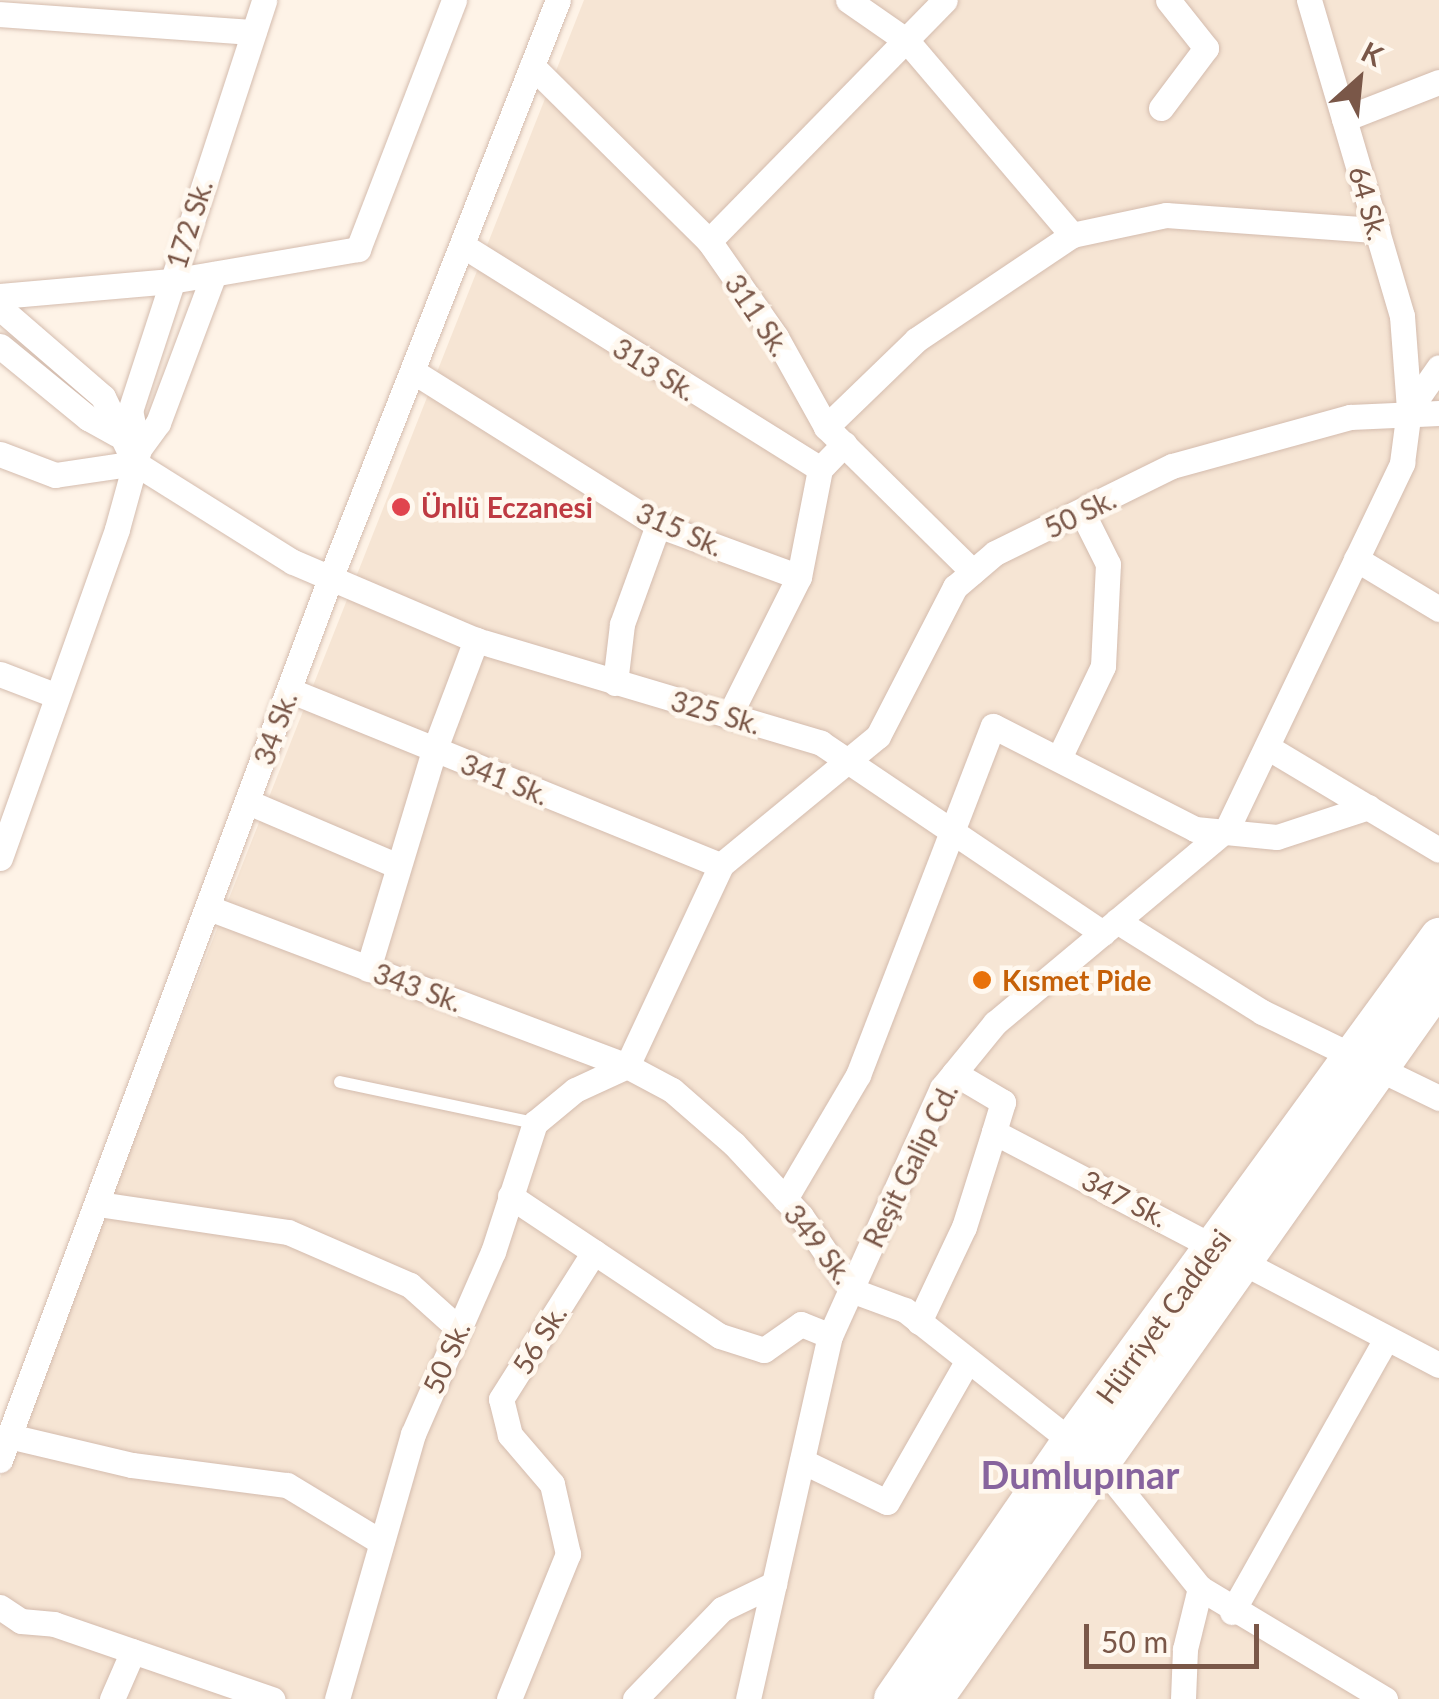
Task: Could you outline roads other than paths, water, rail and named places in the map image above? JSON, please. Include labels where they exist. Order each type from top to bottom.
[{"type":"main road","name":"Hürriyet Caddesi","points":[[893,1699],[1086,1452],[1231,1252],[1367,1061],[1439,937]]},
{"type":"main road","name":"Hürriyet Caddesi","points":[[1367,1061],[1439,984]]},
{"type":"main road","name":"Hürriyet Caddesi","points":[[934,1699],[1086,1452]]},
{"type":"street","points":[[4,0],[0,13],[253,32]]},
{"type":"street","name":"172 Sk.","points":[[137,456],[130,412],[264,0]]},
{"type":"street","points":[[0,296],[171,281],[358,250],[454,0]]},
{"type":"street","name":"34 Sk.","points":[[5,1448],[330,579],[558,0]]},
{"type":"street","points":[[848,0],[906,41],[1072,235]]},
{"type":"street","points":[[708,242],[944,0]]},
{"type":"street","points":[[1161,108],[1206,48],[1168,0]]},
{"type":"street","name":"64 Sk.","points":[[1309,0],[1402,316],[1409,410]]},
{"type":"street","name":"311 Sk.","points":[[532,66],[708,242],[776,336],[835,436],[972,572]]},
{"type":"street","points":[[1344,119],[1439,82]]},
{"type":"street","points":[[729,716],[799,578],[820,470],[835,436],[916,340],[1072,235],[1166,214],[1377,230]]},
{"type":"street","name":"313 Sk.","points":[[462,246],[820,470]]},
{"type":"street","points":[[0,858],[137,456],[158,422],[214,274]]},
{"type":"street","points":[[0,308],[104,397],[117,434]]},
{"type":"street","points":[[0,346],[88,418],[117,434],[137,456]]},
{"type":"street","name":"Reşit Galip Cd.","points":[[748,1699],[830,1336],[954,1073],[996,1023],[1227,828],[1402,463],[1409,410],[1439,366]]},
{"type":"street","name":"315 Sk.","points":[[414,372],[658,525],[799,578]]},
{"type":"street","name":"50 Sk.","points":[[721,865],[854,760],[878,736],[908,668],[955,588],[995,554],[1083,514],[1172,466],[1350,417],[1409,410],[1439,413]]},
{"type":"street","points":[[0,454],[55,475],[137,456]]},
{"type":"street","name":"325 Sk.","points":[[137,456],[293,562],[330,579],[476,640],[729,716],[854,760],[952,830],[1110,927],[1262,1012],[1439,1098]]},
{"type":"street","points":[[1059,758],[1103,666],[1108,564],[1083,514]]},
{"type":"street","points":[[616,683],[622,624],[658,525]]},
{"type":"street","points":[[1356,559],[1439,609]]},
{"type":"street","points":[[368,969],[434,751],[476,640]]},
{"type":"street","points":[[0,674],[58,696]]},
{"type":"street","name":"341 Sk.","points":[[289,690],[721,865]]},
{"type":"street","points":[[785,1199],[858,1075],[993,726],[1195,829],[1227,828],[1277,837],[1368,807]]},
{"type":"street","points":[[1267,746],[1439,850]]},
{"type":"street","points":[[248,802],[398,866]]},
{"type":"street","points":[[535,1122],[575,1090],[628,1066],[721,865]]},
{"type":"street","name":"343 Sk.","points":[[209,908],[628,1066]]},
{"type":"street","name":"349 Sk.","points":[[628,1066],[672,1090],[785,1199],[851,1290],[919,1322],[1086,1452],[1200,1588],[1232,1612],[1385,1699]]},
{"type":"street","points":[[919,1322],[964,1227],[1003,1102],[954,1073]]},
{"type":"street","name":"50 Sk.","points":[[336,1699],[413,1434],[493,1252],[535,1122]]},
{"type":"street","name":"347 Sk.","points":[[994,1132],[1231,1252],[1386,1340],[1439,1365]]},
{"type":"street","points":[[510,1196],[720,1336],[764,1350],[800,1324],[830,1336]]},
{"type":"street","points":[[98,1204],[288,1232],[410,1284],[458,1328]]},
{"type":"street","name":"56 Sk.","points":[[509,1699],[568,1554],[552,1484],[510,1435],[501,1399],[594,1252]]},
{"type":"street","points":[[1232,1612],[1386,1340]]},
{"type":"street","points":[[802,1461],[887,1502],[968,1360]]},
{"type":"street","points":[[5,1448],[287,1485],[382,1542]]},
{"type":"street","points":[[635,1699],[722,1609],[774,1584]]},
{"type":"street","points":[[1183,1699],[1184,1649],[1200,1588]]},
{"type":"street","points":[[0,1607],[22,1621],[54,1624],[272,1699]]},
{"type":"street","points":[[112,1699],[133,1651]]},
{"type":"lane","points":[[340,1082],[535,1122]]},
{"type":"place","name":"Ünlü Eczanesi","points":[[401,507]]},
{"type":"place","name":"Kısmet Pide","points":[[982,980]]},
{"type":"district","name":"Dumlupınar","points":[[1080,1475]]}]
